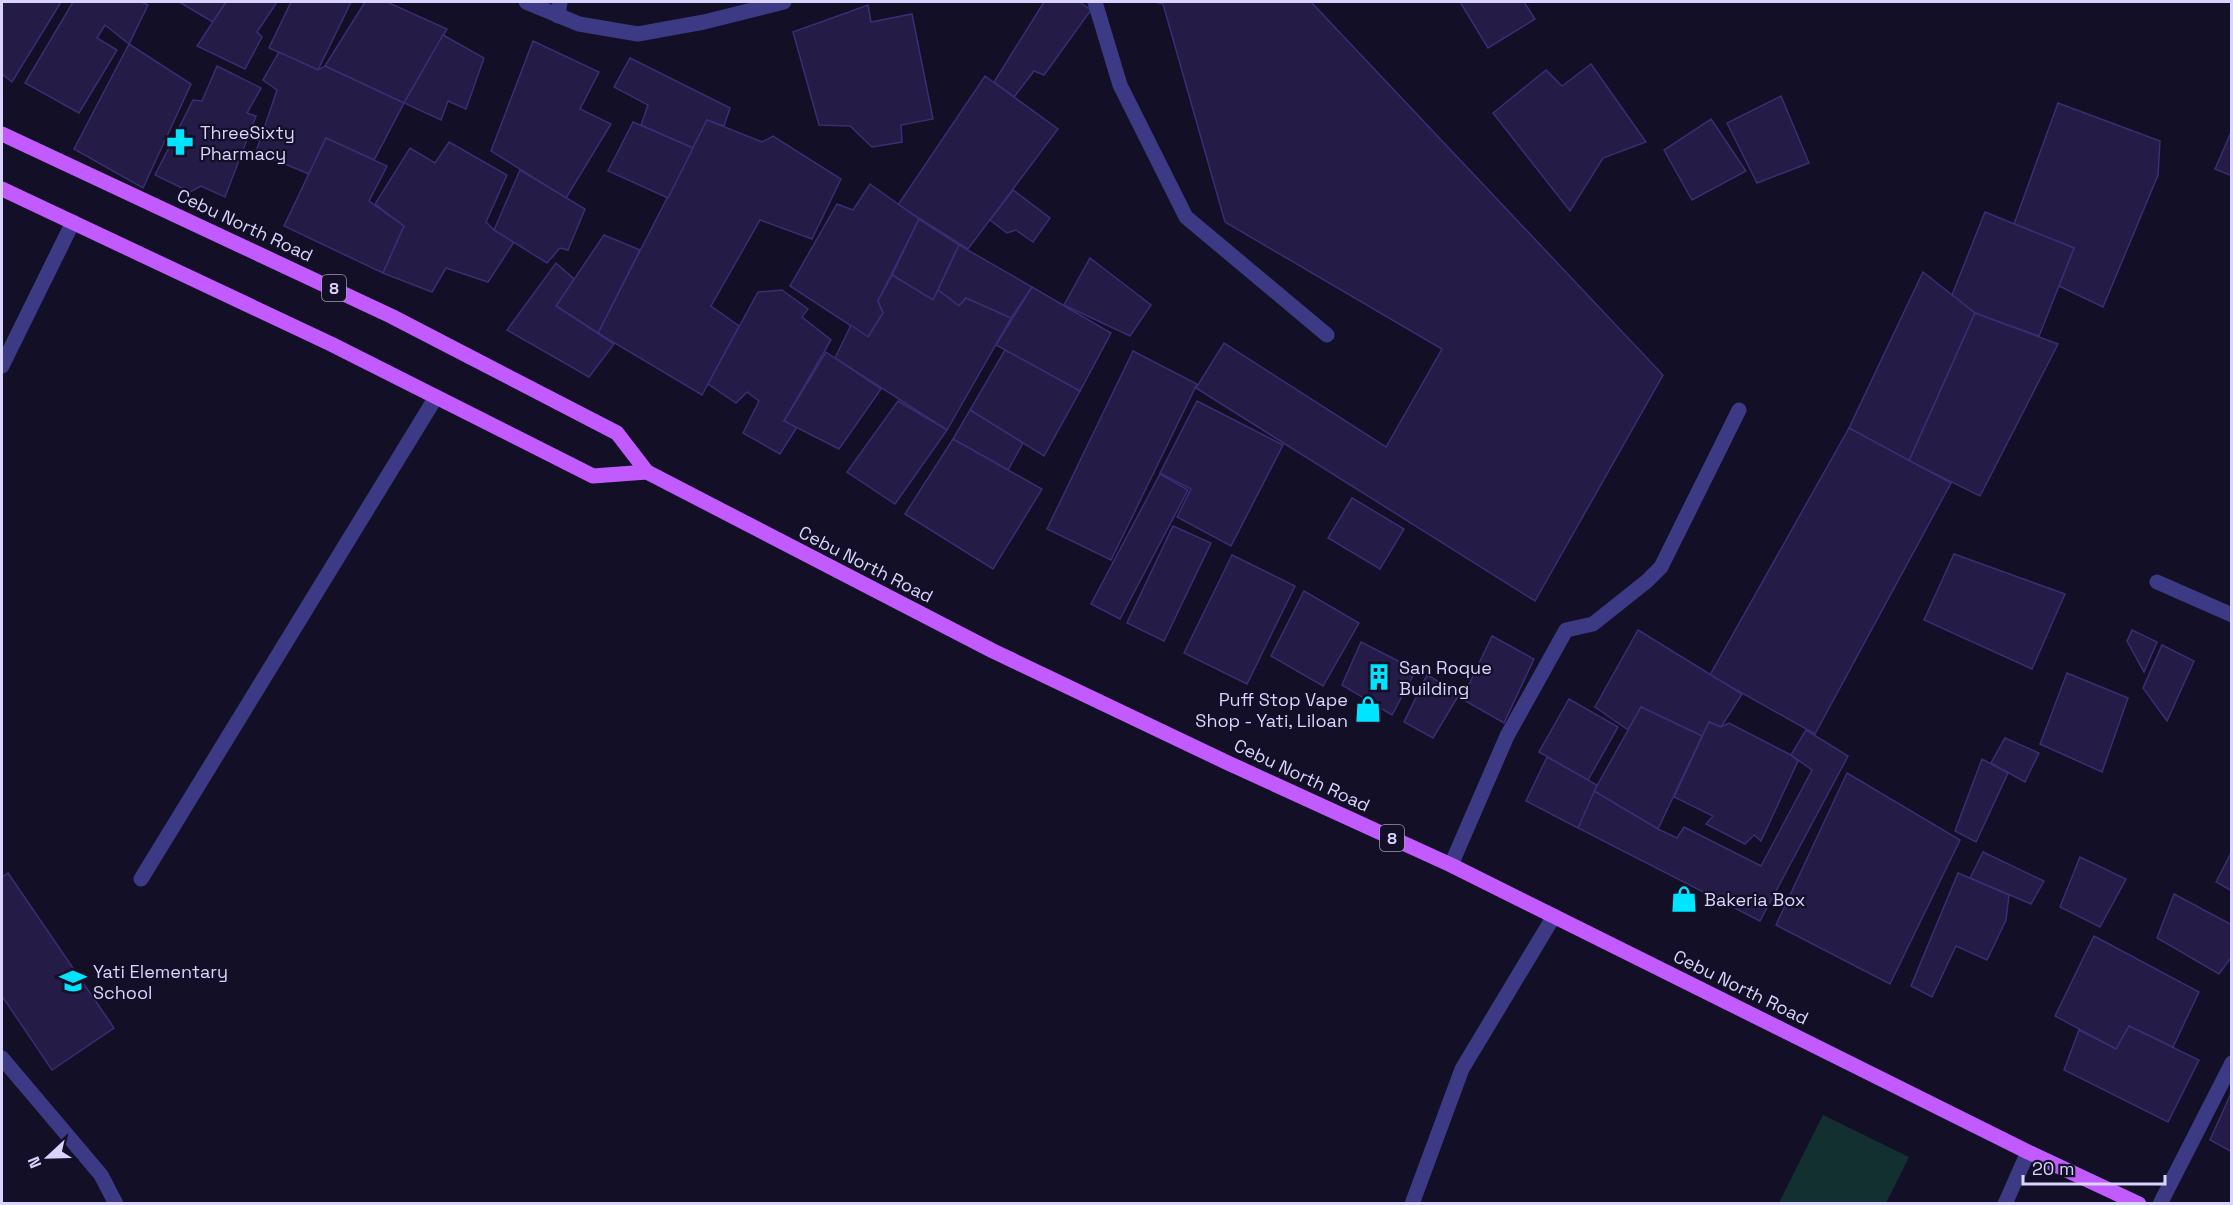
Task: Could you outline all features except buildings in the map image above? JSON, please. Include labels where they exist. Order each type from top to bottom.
[{"type":"main road","name":"Cebu North Road","points":[[2,134],[391,316],[616,433],[647,472],[993,651],[1228,763],[1451,865],[2028,1152],[2139,1203]]},
{"type":"main road","points":[[2,189],[331,344],[593,476],[647,472]]},
{"type":"street","points":[[526,2],[559,9],[579,24],[638,34],[704,22],[784,2]]},
{"type":"street","points":[[1095,2],[1120,85],[1186,217],[1327,334]]},
{"type":"street","points":[[2,366],[73,222]]},
{"type":"street","points":[[141,879],[436,398]]},
{"type":"street","points":[[1451,865],[1507,736],[1566,630],[1593,624],[1661,567],[1739,410]]},
{"type":"street","points":[[2157,582],[2232,615]]},
{"type":"street","points":[[1412,1203],[1462,1069],[1554,916]]},
{"type":"street","points":[[2,1058],[101,1175],[116,1203]]},
{"type":"street","points":[[2160,1203],[2232,1063]]},
{"type":"street","points":[[2005,1203],[2028,1152]]},
{"type":"green space","points":[[1823,1115],[1909,1157],[1886,1203],[1779,1203]]},
{"type":"place","name":"ThreeSixty Pharmacy","points":[[180,142]]},
{"type":"place","name":"San Roque Building","points":[[1379,677]]},
{"type":"place","name":"Puff Stop Vape Shop - Yati, Liloan","points":[[1368,709]]},
{"type":"place","name":"Bakeria Box","points":[[1684,899]]},
{"type":"place","name":"Yati Elementary School","points":[[73,981]]}]
